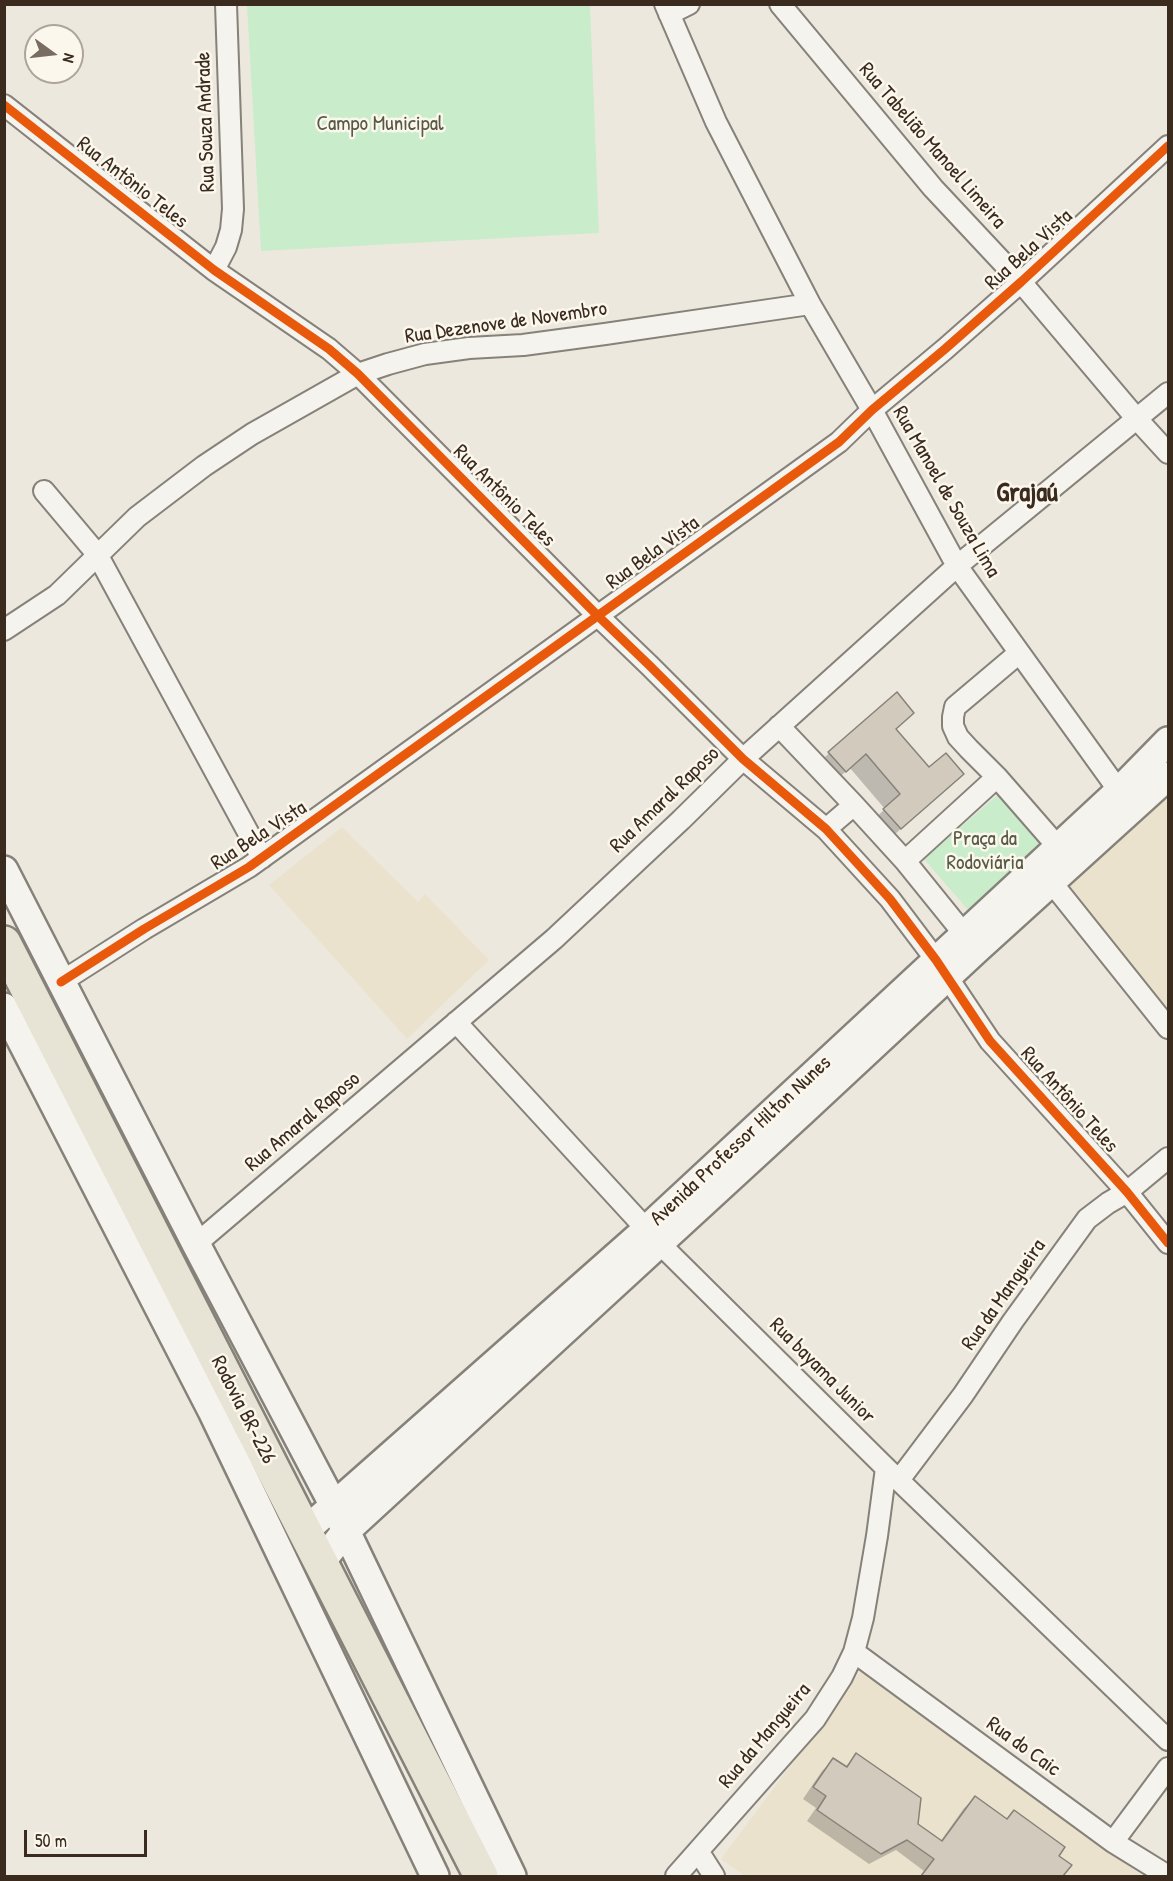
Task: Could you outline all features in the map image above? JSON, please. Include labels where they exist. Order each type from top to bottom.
[{"type":"highway","name":"Rodovia BR-226","points":[[4,943],[481,1876]]},
{"type":"main road","name":"Avenida Professor Hilton Nunes","points":[[321,1562],[345,1532],[653,1236],[1126,800],[1168,741]]},
{"type":"main road","name":"Avenida Professor Hilton Nunes","points":[[1126,800],[1168,776]]},
{"type":"main road","name":"Avenida Professor Hilton Nunes","points":[[970,942],[1052,883],[1067,855]]},
{"type":"main road","points":[[4,870],[196,1244],[334,1506],[512,1876]]},
{"type":"main road","points":[[4,1007],[212,1411],[435,1876]]},
{"type":"main road","name":"Avenida Professor Hilton Nunes","points":[[304,1531],[653,1236]]},
{"type":"street","name":"Rua Souza Andrade","points":[[214,270],[226,247],[231,230],[232,209],[226,4]]},
{"type":"street","points":[[667,9],[689,4]]},
{"type":"street","name":"Rua Tabelião Manoel Limeira","points":[[780,4],[933,188],[1022,282],[1168,453]]},
{"type":"street","name":"Rua Manoel de Souza Lima","points":[[667,9],[716,122],[810,304],[872,410],[957,566],[1126,800]]},
{"type":"street","name":"Rua Antônio Teles","points":[[4,105],[214,270],[329,349],[358,374],[743,759],[826,829],[890,899],[942,969],[990,1041],[1127,1192],[1168,1243]]},
{"type":"street","name":"Rua Bela Vista","points":[[61,982],[262,858],[839,442],[872,410],[1022,282],[1168,146]]},
{"type":"street","name":"Rua Dezenove de Novembro","points":[[4,630],[57,595],[137,516],[204,466],[252,434],[358,374],[425,354],[469,348],[523,345],[810,304]]},
{"type":"street","name":"Rua Amaral Raposo","points":[[196,1244],[554,939],[743,759],[957,566],[1168,393]]},
{"type":"street","points":[[44,491],[97,554],[262,858]]},
{"type":"street","points":[[1019,653],[955,707],[953,726],[958,737],[1067,855]]},
{"type":"street","points":[[779,726],[904,861],[970,942]]},
{"type":"street","points":[[904,861],[997,777]]},
{"type":"street","points":[[826,829],[854,805]]},
{"type":"street","points":[[1052,883],[1168,1028]]},
{"type":"street","name":"Rua bayama Junior","points":[[456,1022],[653,1236],[892,1474],[1168,1740]]},
{"type":"street","name":"Rua da Mangueira","points":[[676,1876],[815,1719],[842,1677],[854,1652],[892,1474],[963,1395],[1087,1219],[1127,1192],[1168,1158]]},
{"type":"street","name":"Rua do Caic","points":[[854,1652],[1113,1842],[1168,1876]]},
{"type":"street","points":[[1113,1842],[1168,1768]]},
{"type":"street","points":[[698,1851],[714,1876]]},
{"type":"shaded area","points":[[1168,784],[1168,1019],[1061,884]]},
{"type":"shaded area","points":[[342,827],[418,902],[425,894],[489,960],[407,1039],[269,885]]},
{"type":"shaded area","points":[[863,1668],[1142,1876],[745,1876],[721,1859]]},
{"type":"green space","name":"Campo Municipal","points":[[247,5],[590,5],[599,233],[261,251]]},
{"type":"green space","name":"Praça da Rodoviária","points":[[1001,792],[1045,843],[969,911],[924,859]]},
{"type":"building","points":[[897,692],[914,713],[896,729],[929,767],[946,753],[964,774],[901,829],[883,809],[900,794],[866,754],[846,772],[828,752]]},
{"type":"building","points":[[856,1753],[921,1798],[918,1824],[942,1841],[975,1796],[1007,1819],[1014,1810],[1065,1847],[1059,1856],[1072,1865],[1063,1876],[921,1876],[934,1859],[907,1840],[881,1854],[817,1810],[826,1796],[813,1787],[833,1758],[847,1767]]},
{"type":"cycle path","points":[[4,105],[214,270],[329,349],[358,374],[743,759],[826,829],[890,899],[936,960],[990,1041],[1127,1192],[1168,1243]]},
{"type":"cycle path","points":[[61,982],[144,929],[249,867],[839,442],[872,410],[1021,282],[1168,146]]},
{"type":"district","name":"Grajaú","points":[[1027,494]]}]
